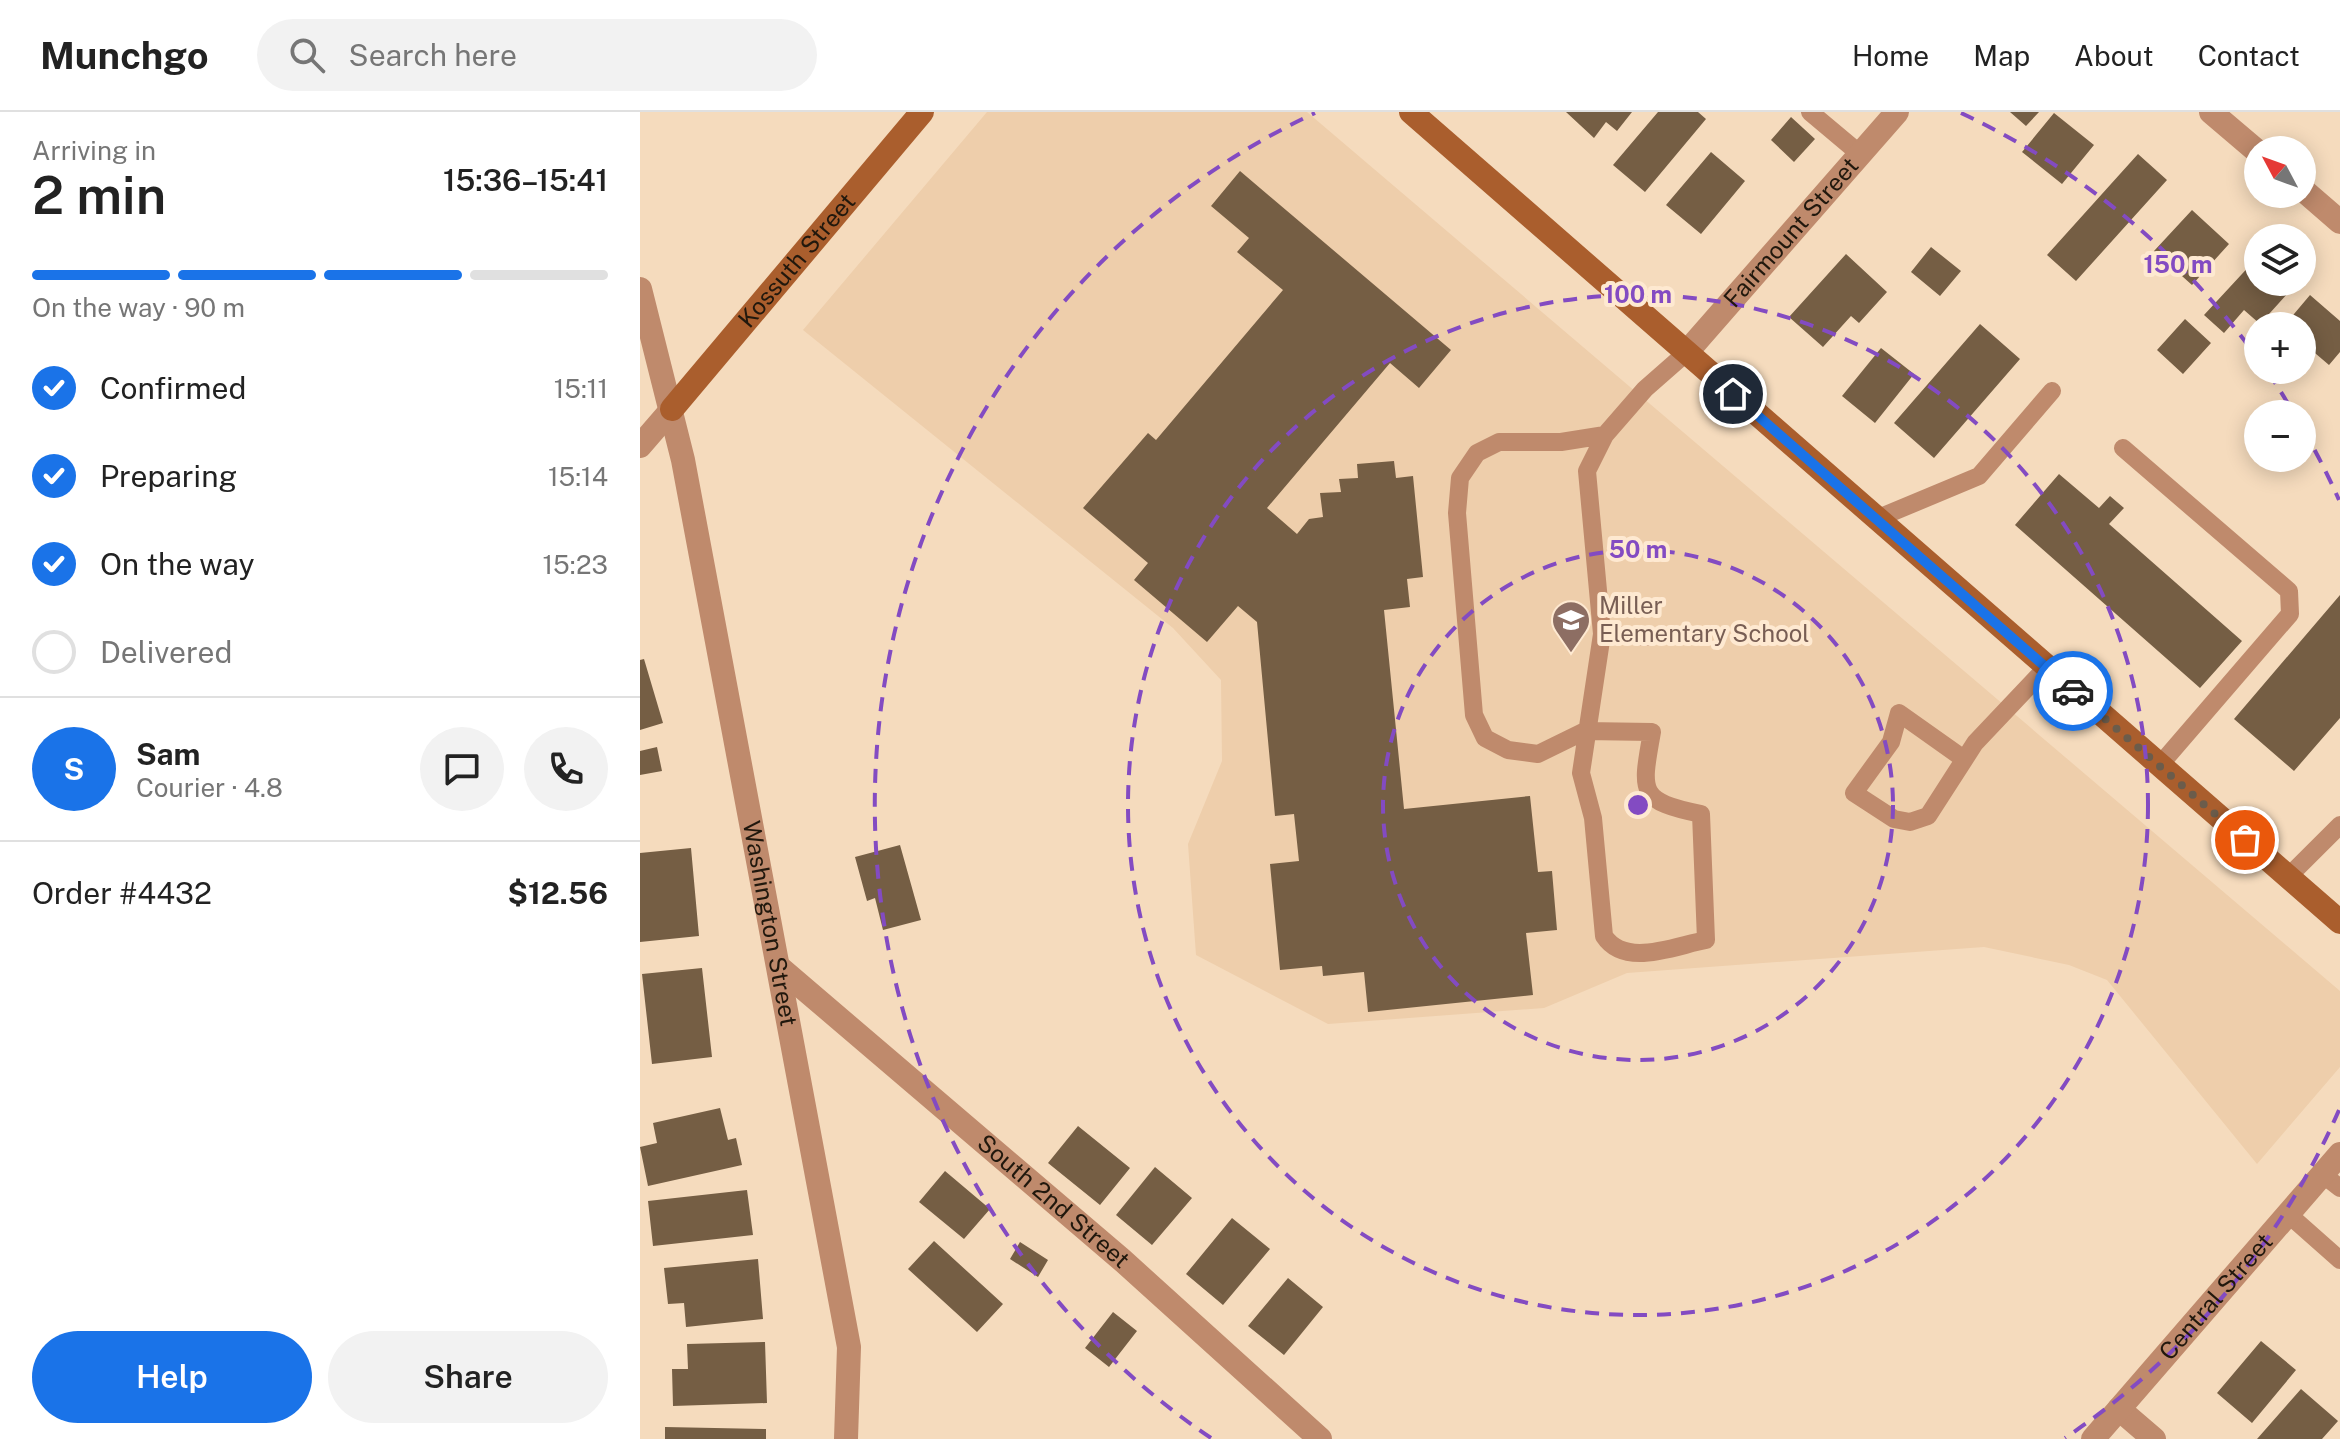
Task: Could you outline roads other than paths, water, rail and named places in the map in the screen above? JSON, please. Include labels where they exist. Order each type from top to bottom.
[{"type":"main road","name":"Kossuth Street","points":[[672,409],[922,112]]},
{"type":"main road","points":[[1411,112],[2340,922]]},
{"type":"street","name":"Fairmount Street","points":[[1686,353],[1897,112]]},
{"type":"street","points":[[2211,112],[2244,140]]},
{"type":"street","points":[[2316,201],[2340,222]]},
{"type":"street","name":"Washington Street","points":[[640,289],[672,409],[781,969],[849,1347],[846,1439]]},
{"type":"street","points":[[640,446],[672,409]]},
{"type":"street","name":"South 2nd Street","points":[[781,969],[1122,1260],[1320,1439]]},
{"type":"street","name":"Central Street","points":[[2093,1439],[2288,1214],[2331,1181],[2340,1154]]},
{"type":"street","points":[[2119,1409],[2154,1439]]},
{"type":"lane","points":[[1810,112],[1860,154]]},
{"type":"lane","points":[[1605,435],[1561,442],[1499,442],[1477,453],[1460,478],[1457,513],[1474,715],[1485,738],[1508,750],[1538,754],[1585,731],[1652,732],[1644,776],[1651,798],[1661,806],[1701,814],[1706,940],[1628,955],[1611,948],[1604,936],[1593,818],[1581,773],[1585,731],[1602,634],[1587,471],[1605,435],[1645,389],[1686,353]]},
{"type":"lane","points":[[1876,519],[1979,476],[2052,391]]},
{"type":"lane","points":[[2123,448],[2289,591],[2290,614],[2159,766]]},
{"type":"lane","points":[[1602,634],[1648,637]]},
{"type":"lane","points":[[1964,759],[1899,713],[1891,742],[1854,793],[1894,819],[1910,822],[1928,816],[1975,743],[2046,668]]},
{"type":"lane","points":[[2288,877],[2340,825]]},
{"type":"lane","points":[[2288,1214],[2340,1260]]},
{"type":"place","name":"Miller Elementary School","points":[[1571,654]]}]
